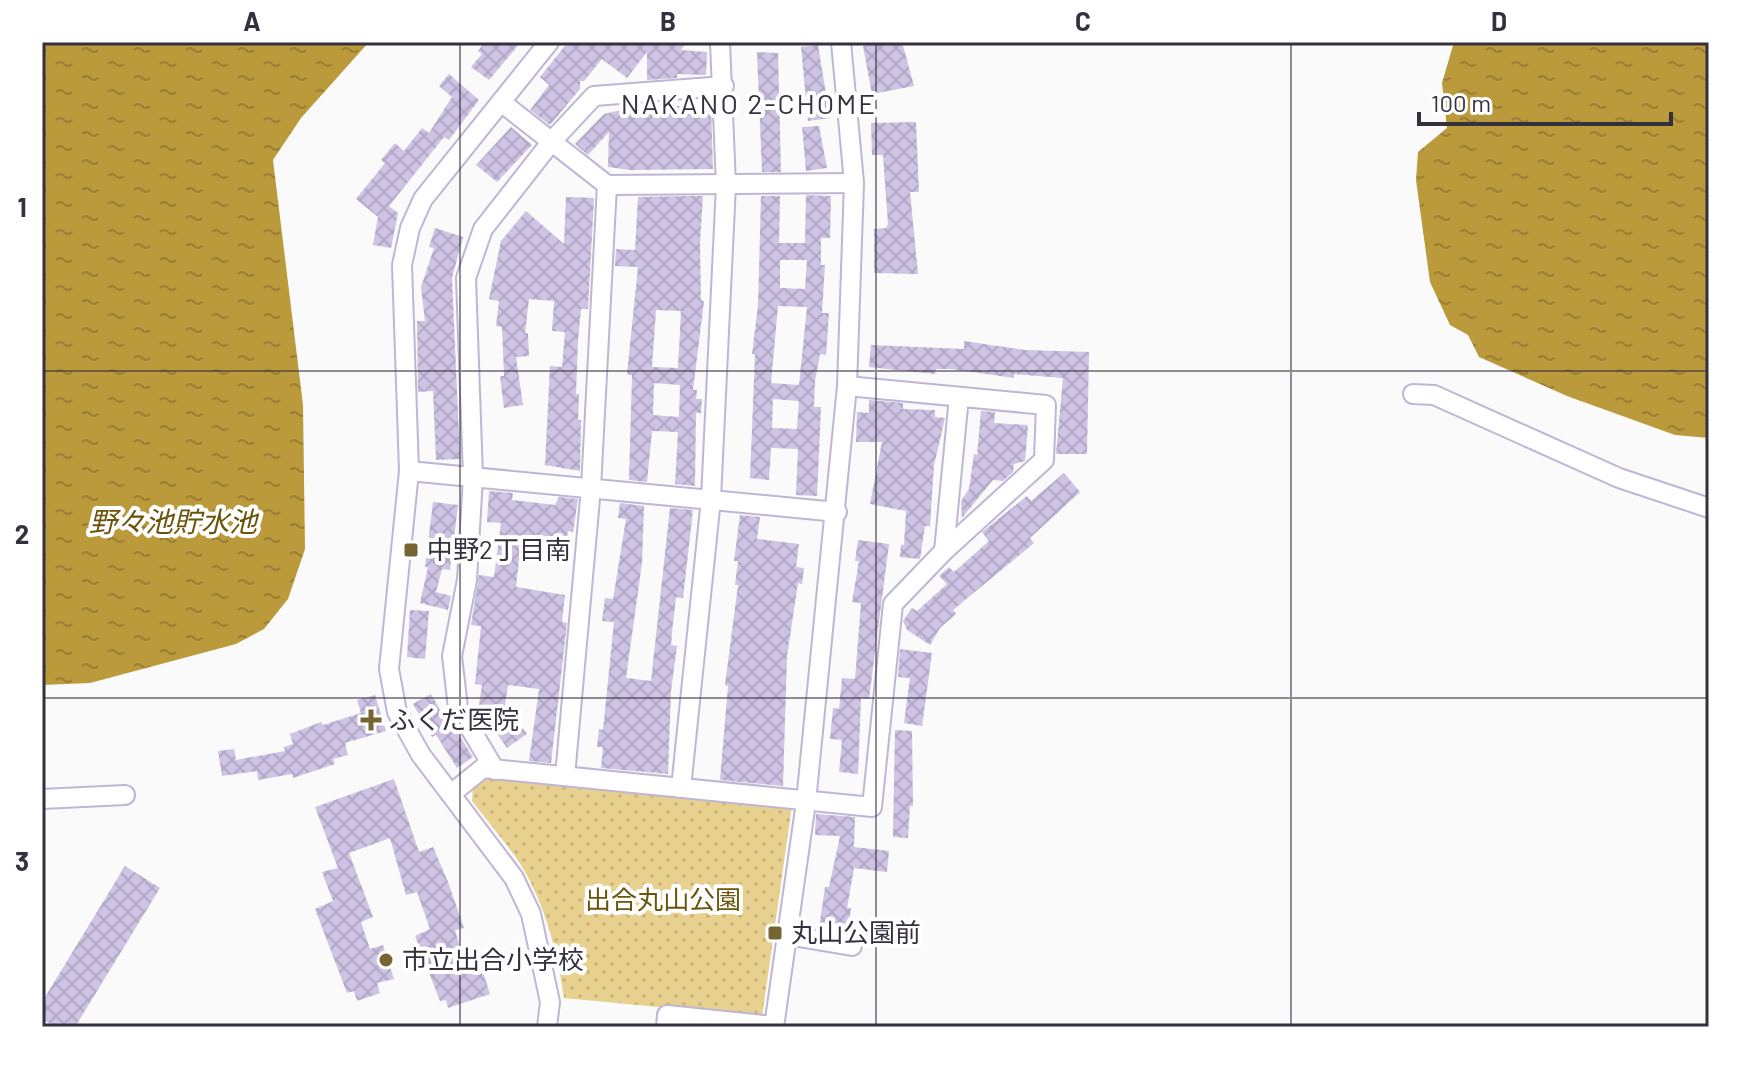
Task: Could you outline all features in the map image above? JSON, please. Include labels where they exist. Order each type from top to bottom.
[{"type":"street","points":[[547,1027],[550,1002],[543,956],[531,914],[514,878],[421,755],[397,712],[389,669],[409,471],[401,306],[402,265],[410,228],[423,199],[549,42]]},
{"type":"street","points":[[681,788],[711,499],[726,185],[720,42]]},
{"type":"street","points":[[666,1027],[667,1015],[774,1027],[806,802],[837,512],[847,386],[854,183],[841,42]]},
{"type":"street","points":[[495,770],[458,708],[452,656],[467,580],[473,477],[466,278],[483,229],[552,141],[594,96],[724,86]]},
{"type":"street","points":[[501,102],[607,185],[854,183]]},
{"type":"street","points":[[565,776],[591,488],[607,185]]},
{"type":"street","points":[[451,794],[483,768],[872,807],[893,604],[944,551],[1044,460],[1046,405],[847,386]]},
{"type":"street","points":[[1413,394],[1434,395],[1619,478],[1709,508]]},
{"type":"street","points":[[944,551],[959,397]]},
{"type":"street","points":[[409,471],[837,512]]},
{"type":"street","points":[[42,799],[125,795]]},
{"type":"street","points":[[787,935],[852,946]]},
{"type":"green space","name":"出合丸山公園","points":[[485,776],[792,805],[762,1017],[564,998],[553,942],[533,888],[515,856],[472,801],[473,787]]},
{"type":"water","name":"野々池貯水池","points":[[42,42],[369,42],[301,118],[273,160],[303,405],[305,549],[288,599],[264,629],[236,644],[90,683],[42,685]]},
{"type":"water","points":[[1454,42],[1709,42],[1709,438],[1675,435],[1567,396],[1479,357],[1468,335],[1450,325],[1430,282],[1416,180],[1418,152],[1447,128],[1442,83]]},
{"type":"building","points":[[485,42],[521,42],[489,80],[471,67],[482,54],[478,51]]},
{"type":"building","points":[[568,42],[687,42],[681,50],[707,52],[706,75],[677,74],[677,78],[647,80],[647,52],[627,78],[602,59],[584,81],[580,81],[580,89],[550,125],[530,110],[549,85],[540,77]]},
{"type":"building","points":[[902,42],[914,86],[872,94],[863,46]]},
{"type":"building","points":[[818,45],[830,118],[808,121],[801,47]]},
{"type":"building","points":[[757,52],[778,53],[781,172],[762,172]]},
{"type":"building","points":[[449,74],[479,100],[449,140],[444,137],[389,206],[398,213],[391,248],[373,245],[378,217],[356,199],[385,163],[381,160],[395,143],[404,151],[422,128],[429,133],[452,97],[439,86]]},
{"type":"building","points":[[638,106],[711,106],[713,169],[630,170],[608,167],[609,132],[588,155],[575,144],[604,114]]},
{"type":"building","points":[[916,122],[919,192],[910,192],[918,274],[874,273],[874,229],[886,228],[888,224],[883,155],[872,155],[871,123]]},
{"type":"building","points":[[819,126],[827,168],[806,171],[802,127]]},
{"type":"building","points":[[511,127],[532,145],[497,182],[476,165]]},
{"type":"building","points":[[806,195],[831,196],[830,238],[821,238],[821,265],[825,265],[822,313],[829,313],[826,355],[820,354],[815,381],[814,407],[821,407],[817,496],[796,495],[798,449],[771,448],[769,480],[750,478],[755,354],[752,354],[758,306],[761,196],[780,196],[779,243],[805,243]],"holes":[[[780,260],[807,260],[805,289],[780,288]],[[778,306],[807,307],[799,385],[771,383]],[[773,399],[799,401],[797,429],[772,428]]]},
{"type":"building","points":[[703,196],[700,243],[701,300],[704,301],[693,390],[697,390],[696,399],[702,399],[701,413],[696,413],[695,486],[675,484],[678,432],[652,431],[647,482],[629,480],[632,375],[627,374],[638,267],[615,266],[616,249],[635,250],[638,197]],"holes":[[[656,310],[681,311],[678,368],[652,367]],[[654,383],[680,385],[679,417],[653,415]]]},
{"type":"building","points":[[566,197],[594,198],[588,309],[581,309],[578,340],[576,394],[579,394],[578,420],[581,420],[580,471],[545,465],[550,366],[562,367],[565,332],[552,331],[554,301],[529,299],[525,333],[528,333],[529,356],[516,357],[523,405],[504,408],[500,376],[504,376],[502,327],[496,326],[499,301],[489,299],[501,241],[526,211],[564,244]]},
{"type":"building","points":[[435,228],[463,237],[452,278],[460,459],[436,460],[433,391],[418,392],[417,321],[425,321],[421,287],[434,248],[429,247]]},
{"type":"building","points":[[964,341],[1025,350],[1089,352],[1087,454],[1056,454],[1063,378],[1014,374],[1014,378],[952,369],[936,369],[935,374],[869,367],[871,345],[964,349]]},
{"type":"building","points":[[869,400],[903,403],[903,409],[935,410],[935,417],[945,418],[934,465],[930,526],[925,526],[920,559],[900,557],[901,545],[904,545],[906,511],[870,504],[882,442],[856,442],[857,412],[869,413]]},
{"type":"building","points":[[981,411],[995,412],[994,423],[1028,425],[1025,461],[1014,464],[1013,472],[1003,481],[993,480],[962,518],[961,501],[969,489],[974,454],[977,455]]},
{"type":"building","points":[[1064,473],[1080,492],[1030,538],[1034,543],[953,610],[956,614],[940,628],[930,645],[907,630],[903,621],[912,608],[917,611],[947,584],[939,576],[949,567],[954,572],[989,541],[982,532],[1027,496],[1031,501]]},
{"type":"building","points":[[489,491],[513,493],[512,500],[555,505],[559,497],[578,499],[573,532],[568,531],[564,557],[520,551],[516,587],[565,595],[562,622],[567,623],[551,763],[529,761],[539,689],[508,685],[505,705],[527,734],[507,748],[493,728],[508,716],[478,712],[482,685],[475,684],[481,626],[471,625],[479,575],[494,577],[501,523],[487,522]]},
{"type":"building","points":[[433,502],[458,505],[450,570],[442,569],[436,592],[451,596],[448,610],[420,603],[428,567],[425,567]]},
{"type":"building","points":[[620,503],[644,506],[642,563],[626,678],[651,681],[670,508],[693,510],[683,598],[676,597],[673,623],[671,645],[677,646],[671,691],[668,774],[601,768],[603,747],[597,747],[599,729],[603,730],[614,622],[602,621],[605,598],[613,599],[626,519],[618,518]]},
{"type":"building","points":[[740,515],[760,517],[757,539],[799,544],[796,567],[804,568],[802,584],[798,583],[787,656],[783,786],[720,780],[728,686],[725,685],[738,585],[735,585],[738,561],[734,561]]},
{"type":"building","points":[[858,540],[889,544],[869,699],[861,698],[858,774],[839,772],[842,740],[830,739],[833,708],[839,709],[842,678],[855,679],[861,603],[852,602],[859,561],[855,561]]},
{"type":"building","points":[[410,610],[429,611],[425,659],[407,657]]},
{"type":"building","points":[[900,649],[932,653],[922,726],[904,723],[910,678],[898,677]]},
{"type":"building","points":[[431,694],[454,734],[457,732],[473,757],[457,768],[436,735],[432,737],[413,704]]},
{"type":"building","points":[[375,695],[386,731],[345,743],[348,755],[333,759],[335,764],[293,778],[292,774],[258,780],[257,771],[222,776],[218,751],[234,749],[236,760],[285,751],[284,747],[293,744],[290,734],[321,722],[323,725],[361,713],[357,700]]},
{"type":"building","points":[[895,730],[912,731],[913,806],[910,806],[908,838],[893,837]]},
{"type":"building","points":[[394,779],[419,852],[433,847],[448,882],[464,928],[455,930],[466,968],[480,963],[490,994],[448,1008],[446,1000],[440,1001],[415,936],[430,929],[417,892],[406,895],[390,838],[349,853],[373,917],[361,922],[370,949],[383,945],[394,979],[377,983],[380,993],[357,1001],[354,991],[347,993],[315,909],[333,901],[322,872],[338,868],[315,807]]},
{"type":"building","points":[[816,814],[855,817],[854,847],[889,851],[887,872],[854,868],[847,908],[851,908],[848,933],[819,928],[825,887],[829,887],[840,836],[815,835]]},
{"type":"building","points":[[125,866],[160,888],[75,1027],[56,1027],[42,1019],[42,1002]]},
{"type":"place","name":"中野2丁目南","points":[[411,550]]},
{"type":"place","name":"ふくだ医院","points":[[371,720]]},
{"type":"place","name":"丸山公園前","points":[[775,933]]},
{"type":"place","name":"市立出合小学校","points":[[386,960]]},
{"type":"district","name":"NAKANO 2-CHOME","points":[[749,104]]}]
